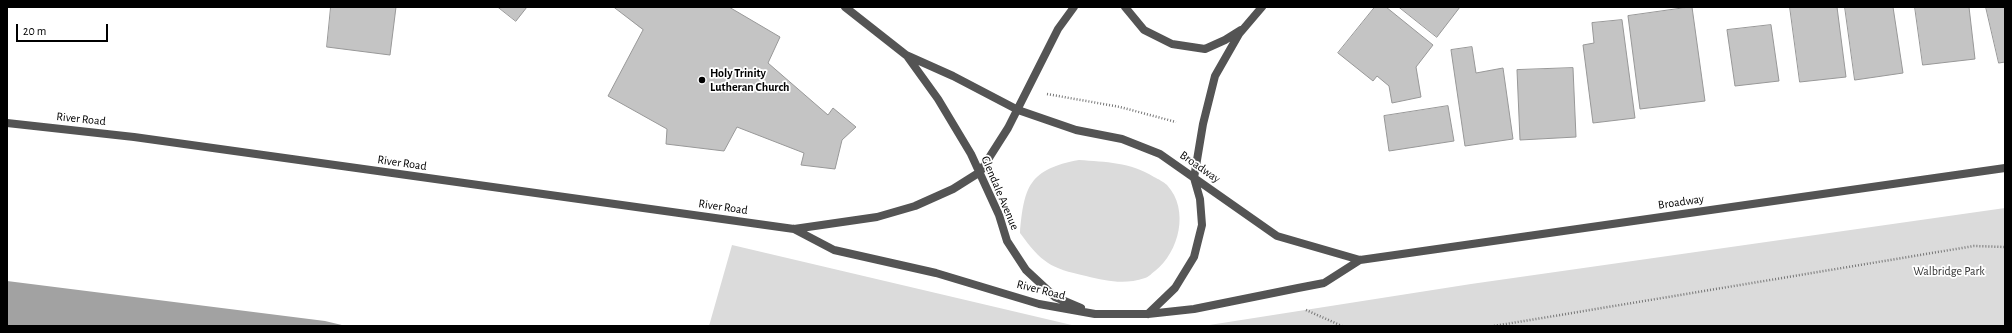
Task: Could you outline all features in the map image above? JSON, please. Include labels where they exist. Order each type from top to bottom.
[{"type":"street","name":"Glendale Avenue","points":[[845,7],[906,55],[953,76],[1018,110]]},
{"type":"street","name":"River Road","points":[[7,123],[134,137],[794,229],[876,217],[916,206],[953,189],[980,172],[1018,110],[1028,87],[1058,29],[1074,7]]},
{"type":"street","points":[[1125,7],[1144,30],[1172,44],[1205,49],[1225,40],[1246,26]]},
{"type":"street","points":[[1148,314],[1175,288],[1194,257],[1202,225],[1200,199],[1194,178],[1203,124],[1215,76],[1239,34],[1262,7]]},
{"type":"street","name":"Glendale Avenue","points":[[906,55],[938,100],[980,172],[999,215],[1007,241],[1026,270],[1055,297],[1096,314]]},
{"type":"street","name":"Broadway","points":[[1018,110],[1076,130],[1122,139],[1160,154],[1277,236],[1360,260],[2005,168]]},
{"type":"street","name":"River Road","points":[[794,229],[834,250],[936,273],[1039,304],[1096,314],[1148,314]]},
{"type":"street","name":"Broadway","points":[[1148,314],[1194,309],[1324,283],[1360,260]]},
{"type":"path","points":[[1047,94],[1120,107],[1176,122]]},
{"type":"path","points":[[1494,326],[1974,246],[2005,247]]},
{"type":"path","points":[[1306,310],[1342,326]]},
{"type":"green space","points":[[1079,160],[1099,161],[1136,168],[1167,185],[1174,195],[1180,218],[1179,230],[1170,253],[1163,263],[1148,277],[1137,280],[1116,282],[1094,278],[1055,267],[1041,258],[1020,233],[1024,203],[1027,192],[1032,183],[1039,175],[1049,169]]},
{"type":"green space","name":"Walbridge Park","points":[[2005,208],[2005,326],[1203,326],[1471,284]]},
{"type":"green space","points":[[732,245],[1076,326],[709,326]]},
{"type":"shaded area","points":[[7,281],[325,321],[346,326],[7,326]]},
{"type":"building","points":[[331,7],[396,7],[390,55],[327,47]]},
{"type":"building","points":[[498,7],[527,7],[516,21]]},
{"type":"building","name":"Holy Trinity Lutheran Church","points":[[614,7],[729,7],[780,37],[768,63],[828,115],[833,108],[856,127],[842,140],[835,169],[801,165],[804,153],[737,127],[724,151],[666,144],[667,129],[608,96],[643,30]]},
{"type":"building","points":[[1375,7],[1386,7],[1433,45],[1416,67],[1421,97],[1392,103],[1389,86],[1377,76],[1373,81],[1338,53]]},
{"type":"building","points":[[1399,7],[1460,7],[1437,37]]},
{"type":"building","points":[[1692,7],[1705,101],[1640,109],[1628,16]]},
{"type":"building","points":[[1790,7],[1837,7],[1846,77],[1800,82]]},
{"type":"building","points":[[1845,7],[1893,7],[1903,73],[1855,80]]},
{"type":"building","points":[[1915,7],[1969,7],[1975,59],[1923,65]]},
{"type":"building","points":[[1986,7],[2005,7],[2005,62],[1999,63]]},
{"type":"building","points":[[1622,20],[1635,118],[1593,123],[1583,45],[1594,43],[1592,23]]},
{"type":"building","points":[[1771,25],[1779,81],[1735,86],[1727,30]]},
{"type":"building","points":[[1472,47],[1476,73],[1503,68],[1513,139],[1465,146],[1451,50]]},
{"type":"building","points":[[1573,68],[1576,137],[1520,140],[1517,70]]},
{"type":"building","points":[[1448,106],[1454,141],[1389,151],[1384,116]]},
{"type":"place","name":"Holy Trinity Lutheran Church","points":[[702,80]]}]
